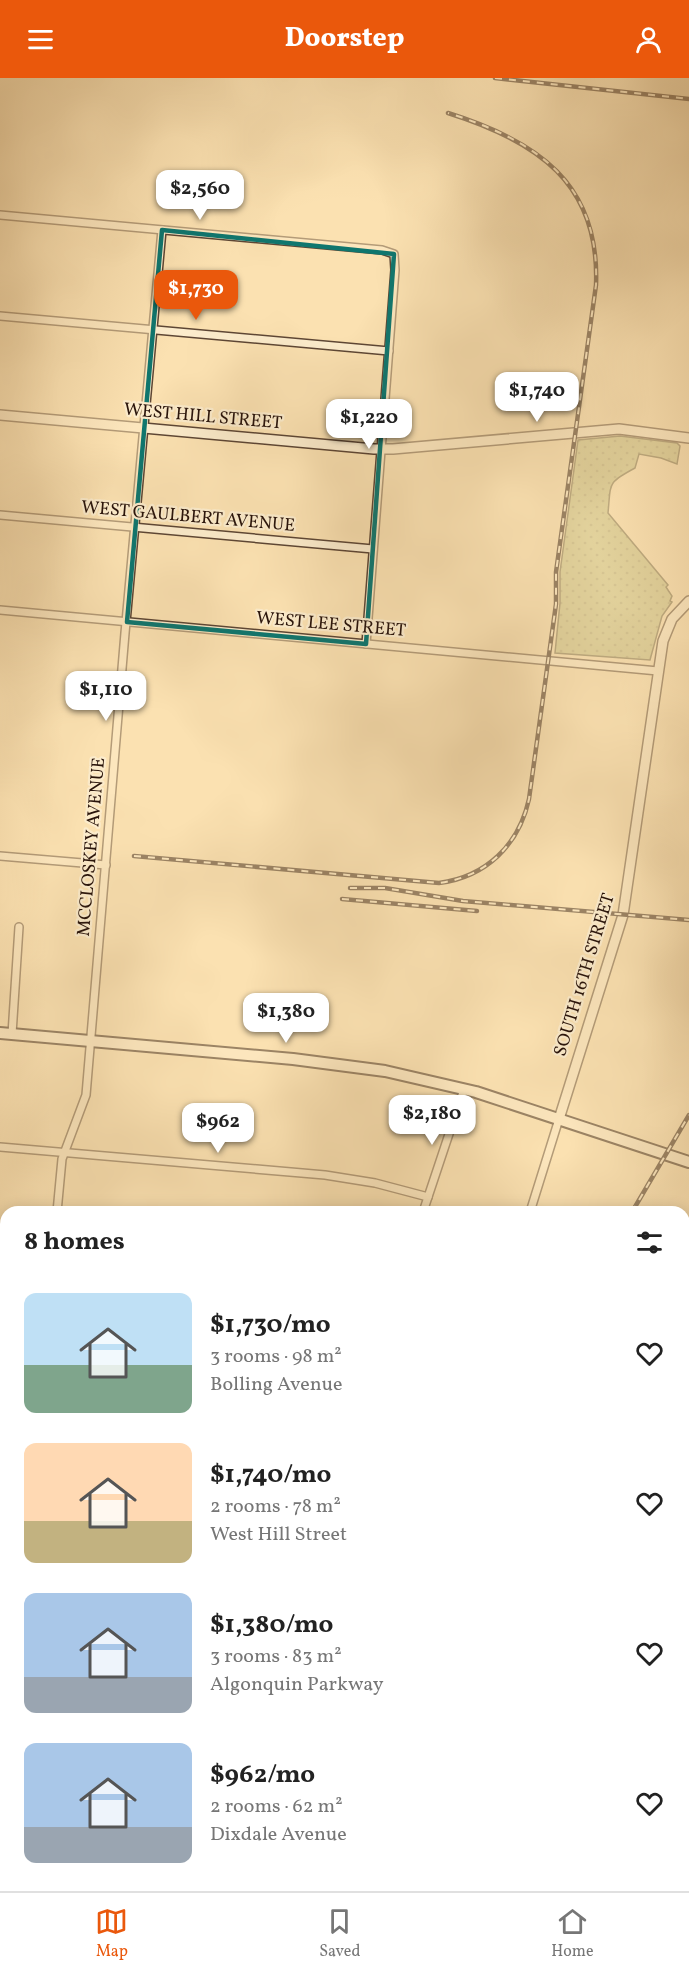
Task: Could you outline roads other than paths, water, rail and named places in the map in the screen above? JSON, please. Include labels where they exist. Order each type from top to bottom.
[{"type":"main road","points":[[0,1033],[336,1063],[395,1073],[464,1089],[689,1162]]},
{"type":"street","points":[[0,215],[382,250],[394,254],[395,270],[366,644]]},
{"type":"street","name":"MCCLOSKEY AVENUE","points":[[58,1206],[64,1153],[86,1095],[162,230]]},
{"type":"street","points":[[0,316],[389,351]]},
{"type":"street","name":"WEST HILL STREET","points":[[0,415],[382,449],[619,429],[689,438]]},
{"type":"street","name":"WEST GAULBERT AVENUE","points":[[0,515],[373,549]]},
{"type":"street","name":"SOUTH 16TH STREET","points":[[532,1206],[623,915],[658,671],[668,628],[677,612],[689,601]]},
{"type":"street","name":"WEST LEE STREET","points":[[0,610],[658,671]]},
{"type":"street","points":[[0,856],[106,865]]},
{"type":"street","points":[[12,1034],[19,927]]},
{"type":"street","points":[[425,1206],[464,1089]]},
{"type":"street","points":[[0,1147],[325,1175],[375,1183],[428,1197]]},
{"type":"railway","points":[[495,78],[689,99]]},
{"type":"railway","points":[[134,856],[439,883],[471,874],[498,856],[509,844],[524,816],[529,799],[556,604],[556,572],[596,285],[594,249],[587,219],[574,193],[557,171],[535,153],[509,137],[448,113]]},
{"type":"railway","points":[[350,888],[385,888],[463,901],[689,920]]},
{"type":"railway","points":[[342,899],[477,911]]},
{"type":"railway","points":[[636,1206],[689,1115]]}]
